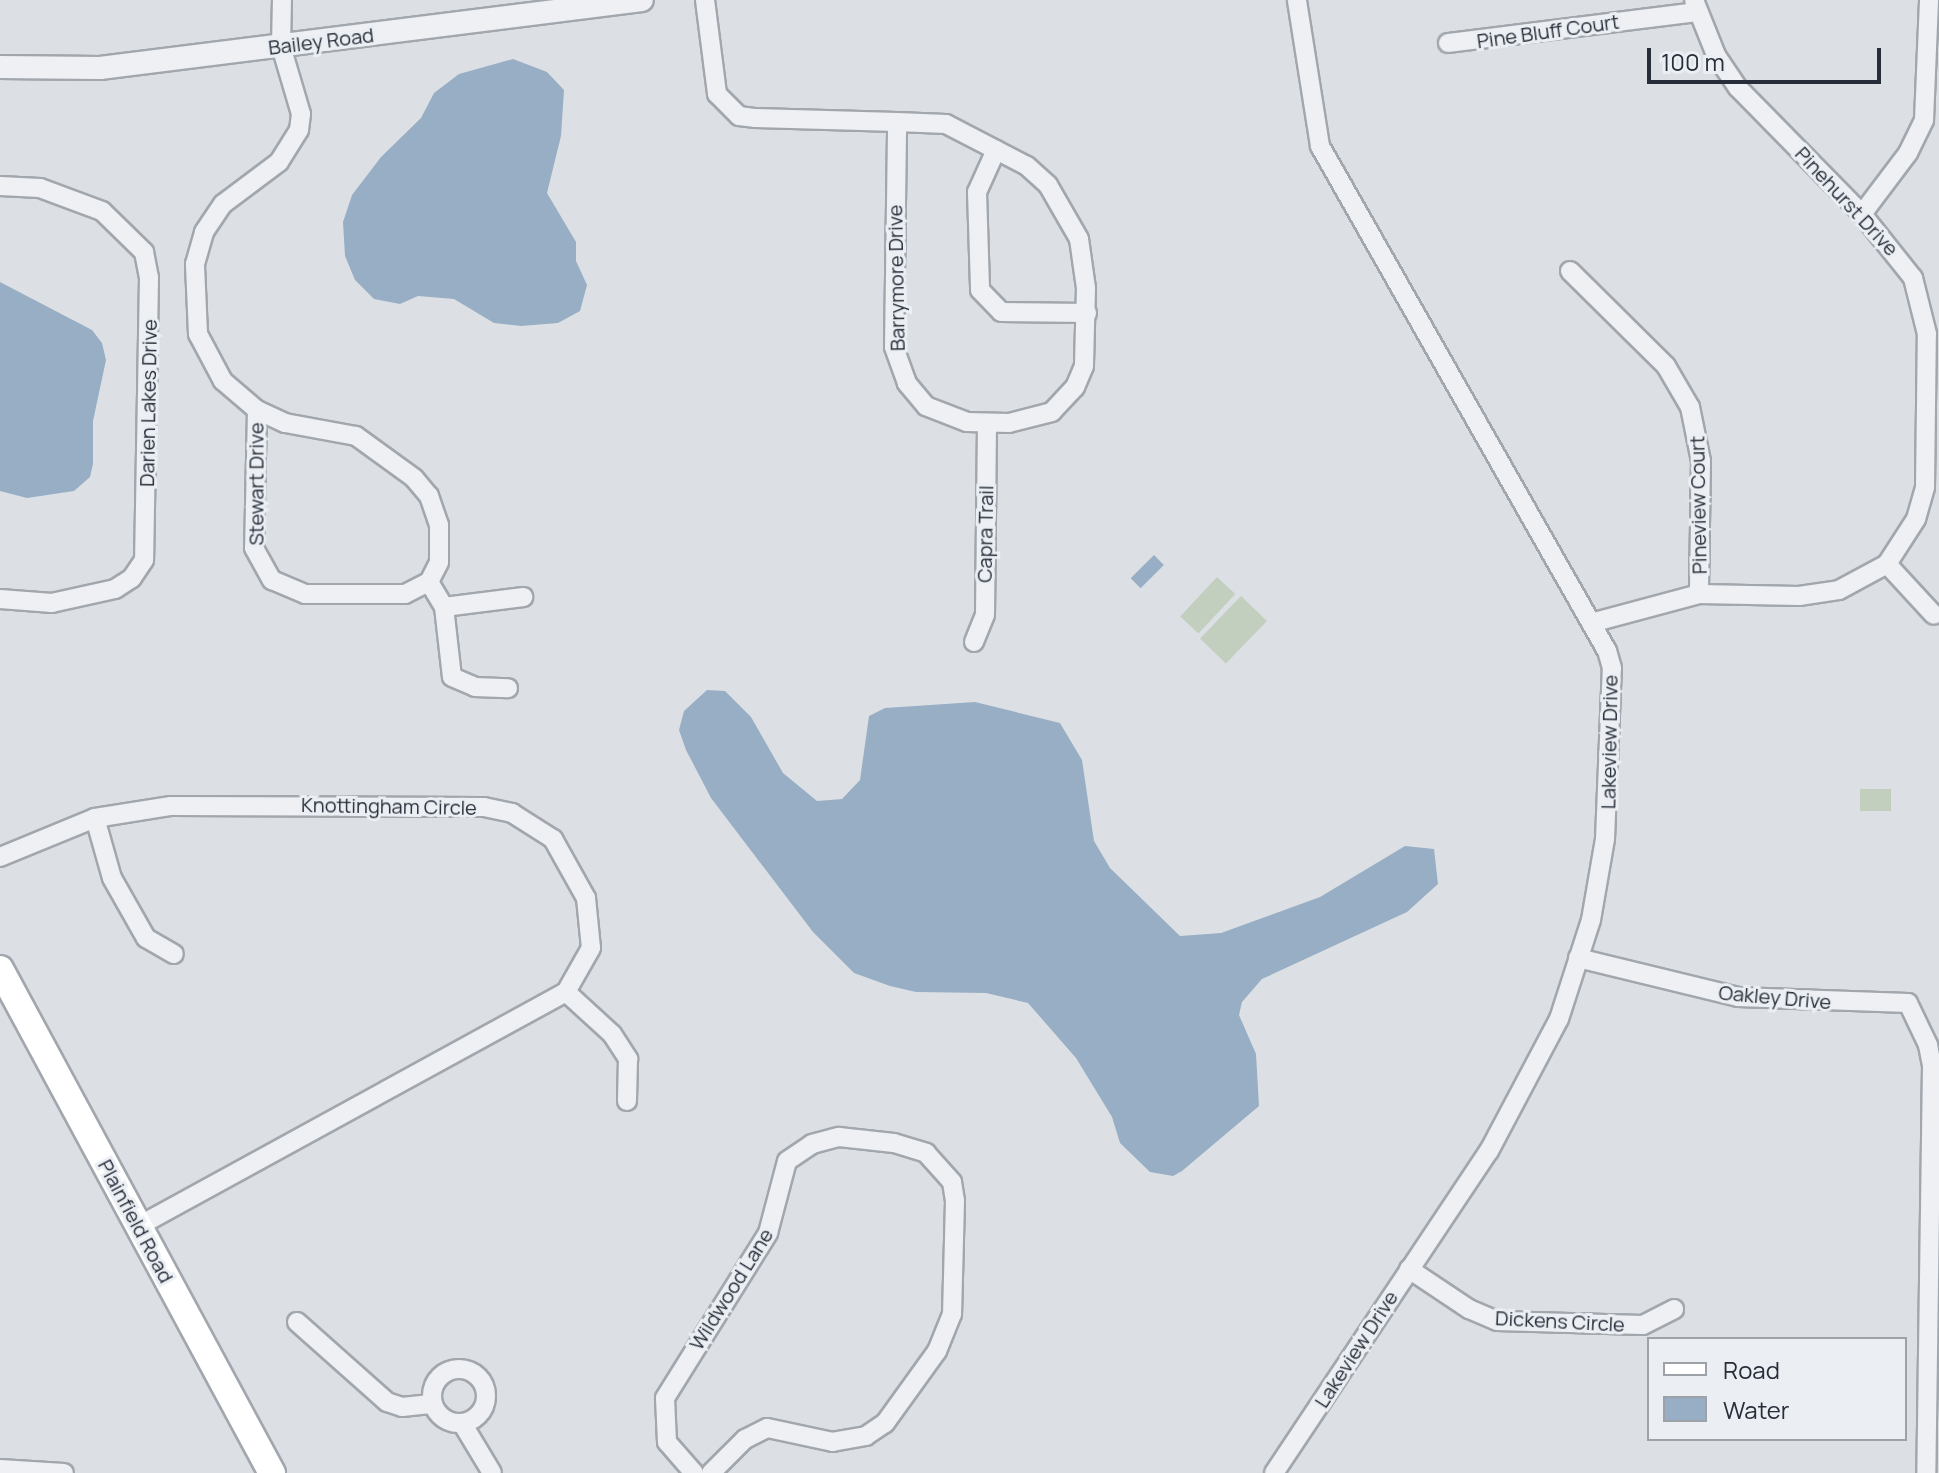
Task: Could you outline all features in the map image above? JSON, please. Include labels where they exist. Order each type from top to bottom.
[{"type":"main road","name":"Plainfield Road","points":[[0,969],[272,1473]]},
{"type":"street","name":"Stewart Drive","points":[[257,410],[254,548],[272,580],[305,594],[405,594],[429,582],[439,562],[439,525],[429,496],[414,478],[356,436],[285,423],[257,410],[223,381],[204,351],[195,316],[195,264],[212,217],[279,162],[294,144],[301,114],[281,46],[282,0]]},
{"type":"street","name":"Bailey Road","points":[[0,67],[100,68],[642,0]]},
{"type":"street","name":"Barrymore Drive","points":[[705,0],[717,94],[739,116],[897,122],[946,124],[1027,166],[1048,185],[1070,218],[1084,263],[1087,313],[1084,366],[1064,401],[1040,417],[987,424],[967,422],[926,406],[896,358],[897,122]]},
{"type":"street","name":"Lakeview Drive","points":[[1274,1473],[1519,1102],[1559,1019],[1597,892],[1610,787],[1612,668],[1591,623],[1320,146],[1313,125],[1297,0]]},
{"type":"street","points":[[1862,214],[1908,153],[1924,120],[1929,0]]},
{"type":"street","name":"Pinehurst Drive","points":[[1695,6],[1738,88],[1862,214],[1913,278],[1927,334],[1925,487],[1916,519],[1887,564]]},
{"type":"street","name":"Pine Bluff Court","points":[[1448,43],[1695,6]]},
{"type":"street","points":[[996,150],[977,192],[980,290],[1001,312],[1087,313]]},
{"type":"street","name":"Darien Lakes Drive","points":[[0,186],[40,188],[102,211],[126,229],[144,252],[149,278],[144,560],[132,578],[115,589],[52,603],[0,599]]},
{"type":"street","name":"Pineview Court","points":[[1570,271],[1666,366],[1690,407],[1701,461],[1699,594]]},
{"type":"street","name":"Capra Trail","points":[[974,642],[985,615],[987,424]]},
{"type":"street","points":[[1591,623],[1699,594],[1824,593],[1887,564],[1934,615]]},
{"type":"street","points":[[429,582],[444,607],[452,677],[475,687],[508,688]]},
{"type":"street","points":[[444,607],[523,597]]},
{"type":"street","name":"Knottingham Circle","points":[[0,857],[95,818],[205,804],[484,807],[512,813],[553,839],[590,908],[591,948],[566,992]]},
{"type":"street","points":[[95,818],[112,878],[146,938],[174,954]]},
{"type":"street","name":"Oakley Drive","points":[[1578,958],[1738,997],[1908,1003],[1928,1045],[1932,1066],[1926,1473]]},
{"type":"street","points":[[139,1226],[566,992],[612,1034],[628,1059],[627,1101]]},
{"type":"street","name":"Wildwood Lane","points":[[694,1473],[667,1442],[665,1398],[768,1233],[787,1161],[812,1144],[839,1137],[894,1143],[926,1153],[945,1170],[955,1201],[952,1314],[937,1351],[885,1423],[866,1436],[833,1442],[767,1428],[745,1439],[711,1473]]},
{"type":"street","name":"Dickens Circle","points":[[1409,1269],[1469,1309],[1497,1321],[1643,1325],[1674,1309]]},
{"type":"street","points":[[297,1322],[387,1402],[402,1407],[433,1404]]},
{"type":"street","points":[[462,1423],[483,1407],[485,1389],[476,1375],[460,1369],[444,1373],[433,1387],[433,1404],[444,1419],[462,1423],[492,1473]]},
{"type":"street","points":[[0,1469],[64,1473]]},
{"type":"green space","points":[[1217,577],[1235,594],[1198,634],[1180,616]]},
{"type":"green space","points":[[1241,596],[1267,621],[1226,663],[1200,638]]},
{"type":"green space","points":[[1860,789],[1891,789],[1891,811],[1860,811]]},
{"type":"water","points":[[513,59],[547,72],[564,90],[561,136],[547,193],[576,242],[576,261],[587,285],[580,311],[558,323],[521,326],[494,323],[454,299],[418,296],[400,304],[374,299],[355,280],[345,256],[343,222],[352,195],[381,157],[421,118],[434,93],[459,74]]},
{"type":"water","points":[[0,282],[92,330],[102,343],[106,360],[93,421],[93,464],[90,477],[74,491],[27,498],[0,491]]},
{"type":"water","points":[[1154,555],[1164,565],[1141,588],[1131,578]]},
{"type":"water","points":[[707,690],[725,691],[751,717],[783,773],[817,801],[842,799],[860,780],[869,716],[885,708],[975,702],[1060,723],[1082,760],[1094,841],[1110,868],[1180,936],[1221,933],[1320,897],[1405,846],[1434,849],[1438,884],[1407,912],[1262,979],[1242,1002],[1239,1015],[1256,1054],[1259,1106],[1182,1171],[1173,1176],[1150,1172],[1120,1143],[1112,1117],[1076,1058],[1028,1003],[986,993],[916,992],[890,986],[854,973],[813,932],[711,798],[686,750],[679,730],[684,711]]}]
